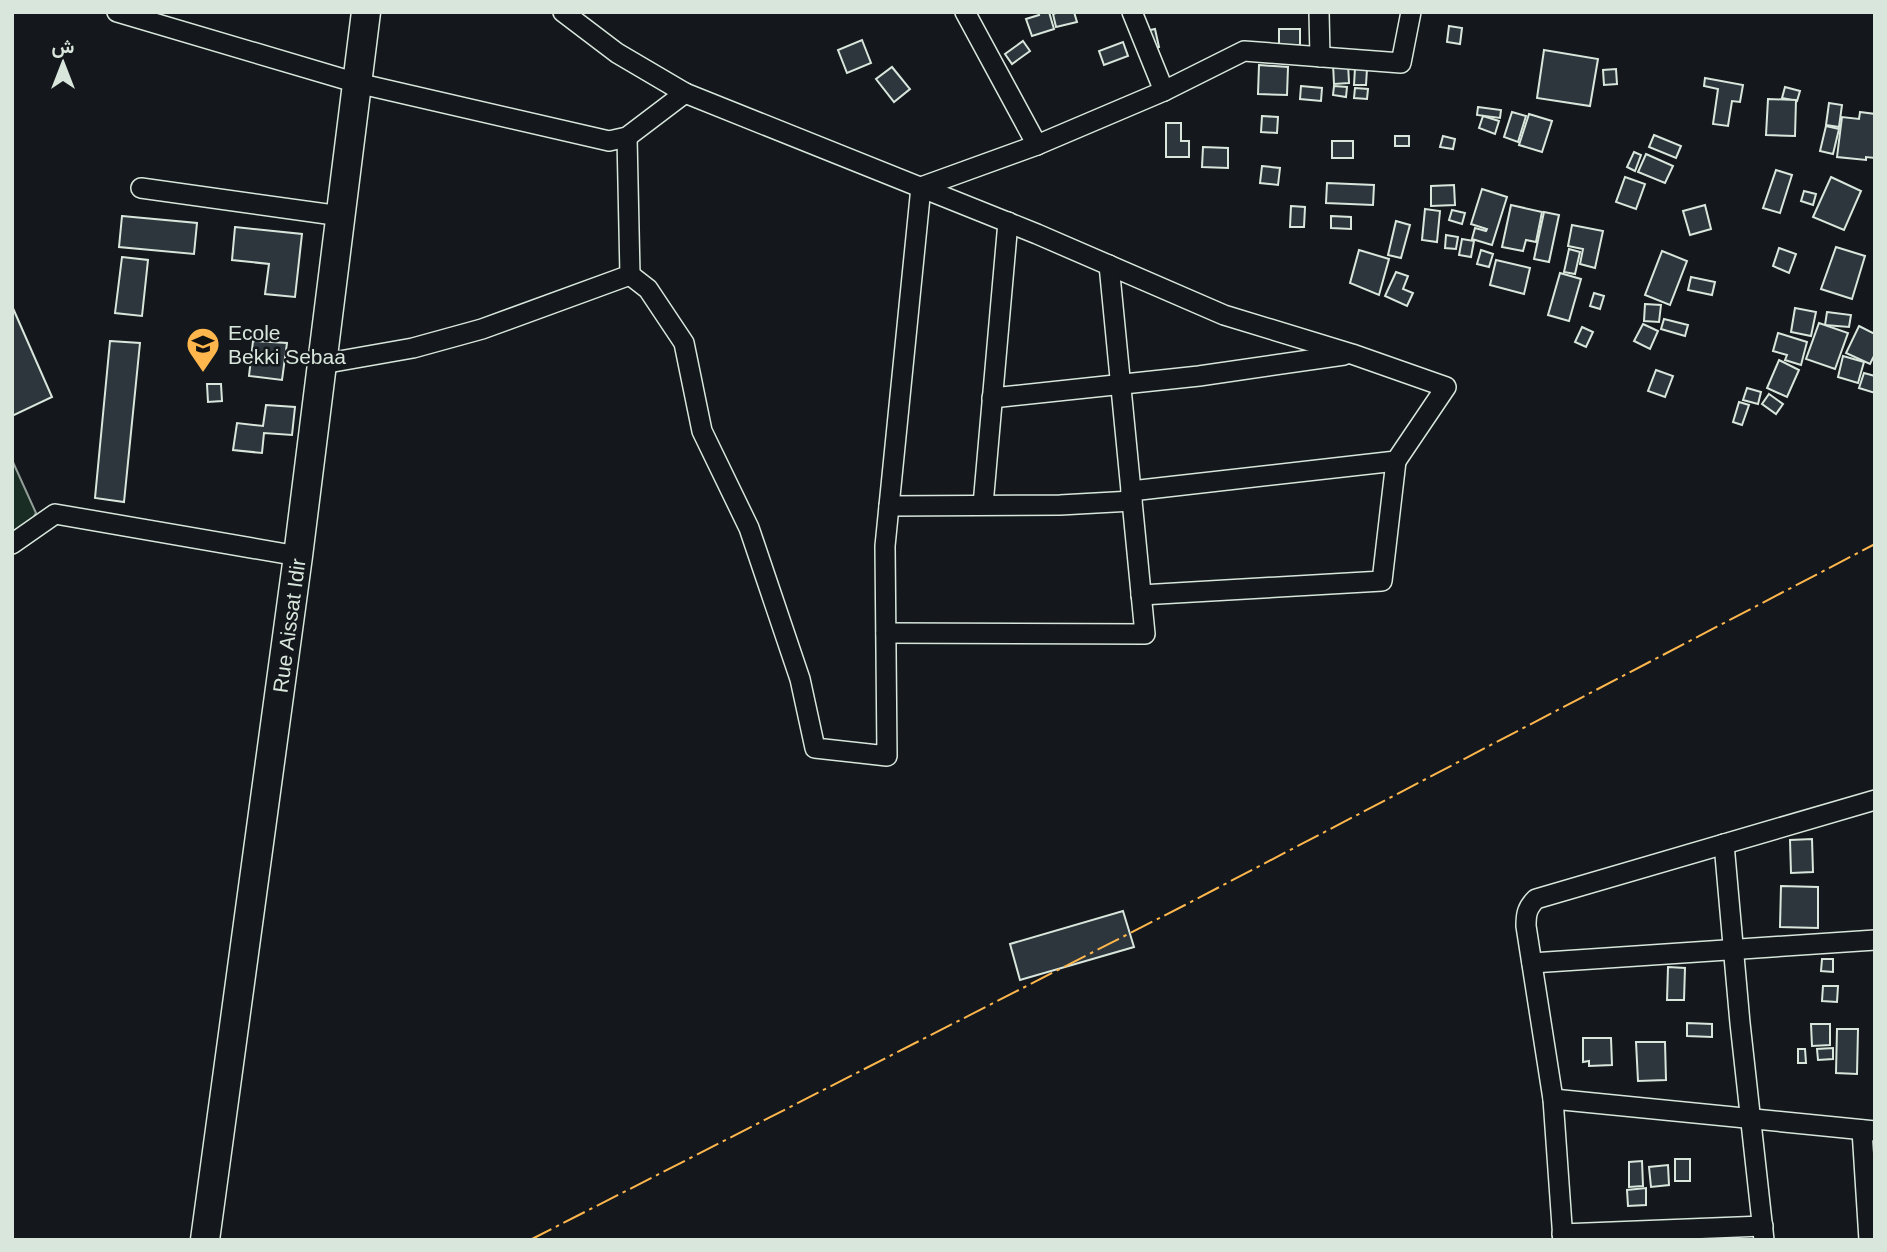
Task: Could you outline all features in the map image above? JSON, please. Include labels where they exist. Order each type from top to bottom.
[{"type":"street","points":[[117,12],[167,19],[357,83],[609,141],[627,137],[685,93]]},
{"type":"street","name":"Rue Aissat Idir","points":[[205,1240],[298,556],[366,12]]},
{"type":"street","points":[[563,12],[617,53],[685,93],[1008,222],[1224,315],[1352,354],[1446,387],[1396,461],[1382,581],[1141,596]]},
{"type":"street","points":[[1132,12],[1164,91]]},
{"type":"street","points":[[1319,12],[1320,57]]},
{"type":"street","points":[[921,187],[1037,145],[1164,91],[1244,51],[1401,63],[1411,12]]},
{"type":"street","points":[[969,13],[1037,145]]},
{"type":"street","points":[[627,137],[630,275]]},
{"type":"street","points":[[630,275],[648,289],[684,343],[702,431],[749,528],[800,679],[815,748],[887,756],[885,546],[921,187]]},
{"type":"street","points":[[141,188],[341,215]]},
{"type":"street","points":[[983,505],[1008,222]]},
{"type":"street","points":[[886,633],[1145,634],[1109,265]]},
{"type":"street","points":[[322,364],[413,348],[482,329],[630,275]]},
{"type":"street","points":[[992,398],[1199,376],[1352,354]]},
{"type":"street","points":[[889,506],[1060,505],[1396,461]]},
{"type":"street","points":[[12,544],[55,514],[298,556]]},
{"type":"street","points":[[1724,844],[1764,1233],[1562,1237],[1553,1099],[1526,913],[1536,899],[1724,844],[1875,800]]},
{"type":"street","points":[[1532,963],[1875,940]]},
{"type":"street","points":[[1553,1099],[1868,1130],[1872,1210],[1869,1240]]},
{"type":"green space","points":[[12,460],[36,513],[29,526],[12,537]]},
{"type":"building","points":[[1038,12],[1049,12],[1054,29],[1032,36],[1026,19],[1039,15]]},
{"type":"building","points":[[1074,12],[1077,22],[1056,27],[1053,14]]},
{"type":"building","points":[[1449,26],[1462,28],[1460,44],[1447,42]]},
{"type":"building","points":[[1155,29],[1159,47],[1141,52],[1136,33]]},
{"type":"building","points":[[1279,29],[1300,29],[1300,45],[1279,46]]},
{"type":"building","points":[[862,40],[871,63],[847,73],[838,50]]},
{"type":"building","points":[[1023,41],[1030,51],[1012,64],[1005,54]]},
{"type":"building","points":[[1123,42],[1128,56],[1104,65],[1099,51]]},
{"type":"building","points":[[1544,50],[1598,59],[1590,106],[1537,98]]},
{"type":"building","points":[[1348,63],[1349,83],[1334,84],[1333,64]]},
{"type":"building","points":[[1259,65],[1288,67],[1287,95],[1258,94]]},
{"type":"building","points":[[892,67],[910,89],[894,102],[876,79]]},
{"type":"building","points":[[1355,68],[1367,69],[1366,85],[1354,85]]},
{"type":"building","points":[[1616,69],[1617,84],[1604,85],[1603,70]]},
{"type":"building","points":[[1705,78],[1743,85],[1740,102],[1732,101],[1728,126],[1713,124],[1718,89],[1704,86]]},
{"type":"building","points":[[1301,86],[1322,88],[1321,101],[1300,99]]},
{"type":"building","points":[[1334,86],[1347,87],[1346,97],[1333,95]]},
{"type":"building","points":[[1785,87],[1800,91],[1797,101],[1782,98]]},
{"type":"building","points":[[1355,88],[1368,89],[1367,99],[1354,98]]},
{"type":"building","points":[[1768,99],[1796,100],[1795,136],[1766,135]]},
{"type":"building","points":[[1829,103],[1842,105],[1839,127],[1826,125]]},
{"type":"building","points":[[1478,107],[1501,110],[1500,118],[1477,115]]},
{"type":"building","points":[[1512,112],[1526,116],[1518,142],[1504,137]]},
{"type":"building","points":[[1860,112],[1875,114],[1875,158],[1866,157],[1866,160],[1837,157],[1842,117],[1859,119]]},
{"type":"building","points":[[1529,114],[1552,121],[1542,152],[1519,145]]},
{"type":"building","points":[[1262,116],[1278,117],[1277,133],[1261,132]]},
{"type":"building","points":[[1483,116],[1499,121],[1495,134],[1479,128]]},
{"type":"building","points":[[1166,123],[1181,123],[1181,141],[1189,141],[1189,157],[1166,157]]},
{"type":"building","points":[[1826,126],[1839,129],[1833,154],[1820,151]]},
{"type":"building","points":[[1654,135],[1681,146],[1676,158],[1649,147]]},
{"type":"building","points":[[1395,136],[1409,136],[1409,146],[1395,146]]},
{"type":"building","points":[[1443,136],[1455,139],[1453,149],[1440,147]]},
{"type":"building","points":[[1332,141],[1353,141],[1353,158],[1332,158]]},
{"type":"building","points":[[1203,147],[1228,148],[1228,168],[1202,167]]},
{"type":"building","points":[[1634,152],[1641,155],[1635,171],[1627,167]]},
{"type":"building","points":[[1646,154],[1673,166],[1665,183],[1638,172]]},
{"type":"building","points":[[1262,166],[1280,168],[1278,185],[1260,183]]},
{"type":"building","points":[[1776,170],[1792,175],[1780,213],[1763,208]]},
{"type":"building","points":[[1625,177],[1645,184],[1636,209],[1616,202]]},
{"type":"building","points":[[1831,177],[1861,191],[1844,230],[1813,217]]},
{"type":"building","points":[[1327,183],[1374,185],[1373,205],[1326,203]]},
{"type":"building","points":[[1454,185],[1455,205],[1431,206],[1431,186]]},
{"type":"building","points":[[1482,189],[1507,197],[1492,245],[1472,239],[1475,228],[1487,229],[1471,224]]},
{"type":"building","points":[[1804,191],[1816,194],[1813,205],[1801,201]]},
{"type":"building","points":[[1511,205],[1542,212],[1536,242],[1526,240],[1523,251],[1502,247]]},
{"type":"building","points":[[1705,205],[1711,229],[1690,235],[1683,211]]},
{"type":"building","points":[[1291,206],[1305,207],[1304,227],[1290,227]]},
{"type":"building","points":[[1425,209],[1440,211],[1437,242],[1422,240]]},
{"type":"building","points":[[1452,210],[1465,213],[1462,224],[1449,220]]},
{"type":"building","points":[[1544,212],[1559,215],[1549,262],[1534,259]]},
{"type":"building","points":[[122,216],[197,223],[194,254],[119,247]]},
{"type":"building","points":[[1331,216],[1351,217],[1351,229],[1331,228]]},
{"type":"building","points":[[1396,221],[1410,225],[1401,258],[1388,255]]},
{"type":"building","points":[[1572,225],[1603,231],[1595,268],[1580,264],[1583,249],[1568,246]]},
{"type":"building","points":[[235,227],[302,234],[295,297],[265,294],[269,264],[232,260]]},
{"type":"building","points":[[1446,235],[1458,237],[1456,249],[1445,248]]},
{"type":"building","points":[[1462,239],[1474,241],[1471,257],[1459,255]]},
{"type":"building","points":[[1836,247],[1865,256],[1852,299],[1821,289]]},
{"type":"building","points":[[1779,248],[1796,254],[1789,273],[1773,266]]},
{"type":"building","points":[[1569,249],[1580,252],[1575,274],[1564,272]]},
{"type":"building","points":[[1359,250],[1389,259],[1379,295],[1350,283]]},
{"type":"building","points":[[1481,250],[1493,254],[1489,267],[1477,264]]},
{"type":"building","points":[[1662,251],[1687,261],[1670,305],[1645,295]]},
{"type":"building","points":[[122,257],[148,260],[142,316],[115,313]]},
{"type":"building","points":[[1496,260],[1530,268],[1524,294],[1490,285]]},
{"type":"building","points":[[1396,272],[1408,276],[1403,289],[1413,293],[1407,306],[1385,296]]},
{"type":"building","points":[[1560,273],[1581,279],[1569,321],[1548,315]]},
{"type":"building","points":[[1691,277],[1715,282],[1712,295],[1688,290]]},
{"type":"building","points":[[1594,293],[1604,296],[1600,309],[1590,306]]},
{"type":"building","points":[[1645,304],[1661,305],[1659,322],[1644,321]]},
{"type":"building","points":[[12,306],[52,397],[12,416]]},
{"type":"building","points":[[1795,308],[1816,312],[1811,336],[1791,332]]},
{"type":"building","points":[[1827,312],[1851,315],[1849,327],[1825,325]]},
{"type":"building","points":[[1664,319],[1688,325],[1685,336],[1661,329]]},
{"type":"building","points":[[1819,323],[1848,333],[1835,369],[1806,359]]},
{"type":"building","points":[[1643,324],[1658,331],[1650,349],[1634,341]]},
{"type":"building","points":[[1859,326],[1875,334],[1875,354],[1870,364],[1846,353]]},
{"type":"building","points":[[1582,327],[1593,332],[1586,347],[1575,342]]},
{"type":"building","points":[[1778,333],[1807,342],[1801,365],[1785,360],[1787,355],[1773,351]]},
{"type":"building","points":[[110,341],[140,343],[124,502],[95,498]]},
{"type":"building","points":[[253,341],[287,343],[282,380],[249,376]]},
{"type":"building","points":[[1843,356],[1864,362],[1858,383],[1838,377]]},
{"type":"building","points":[[1779,360],[1799,370],[1787,397],[1767,388]]},
{"type":"building","points":[[1656,370],[1673,376],[1665,397],[1648,391]]},
{"type":"building","points":[[1864,373],[1875,376],[1875,393],[1859,388]]},
{"type":"building","points":[[207,384],[221,384],[222,401],[208,402]]},
{"type":"building","points":[[1747,388],[1761,392],[1758,404],[1743,400]]},
{"type":"building","points":[[1769,394],[1783,404],[1776,414],[1762,404]]},
{"type":"building","points":[[1739,402],[1749,405],[1742,425],[1733,422]]},
{"type":"building","points":[[266,405],[295,407],[292,435],[264,433],[262,453],[233,450],[237,423],[263,426]]},
{"type":"building","points":[[1812,839],[1813,872],[1791,873],[1790,840]]},
{"type":"building","points":[[1781,886],[1818,887],[1818,928],[1780,927]]},
{"type":"building","points":[[1123,911],[1134,947],[1020,980],[1010,944]]},
{"type":"building","points":[[1822,959],[1833,959],[1833,972],[1821,971]]},
{"type":"building","points":[[1668,967],[1685,968],[1684,1000],[1667,1000]]},
{"type":"building","points":[[1823,986],[1838,986],[1837,1002],[1822,1001]]},
{"type":"building","points":[[1687,1023],[1712,1024],[1712,1037],[1687,1036]]},
{"type":"building","points":[[1811,1024],[1830,1024],[1830,1045],[1812,1046]]},
{"type":"building","points":[[1837,1029],[1858,1029],[1857,1074],[1836,1073]]},
{"type":"building","points":[[1583,1038],[1611,1038],[1612,1065],[1589,1066],[1589,1061],[1583,1062]]},
{"type":"building","points":[[1636,1042],[1665,1042],[1666,1080],[1638,1081]]},
{"type":"building","points":[[1833,1048],[1833,1059],[1818,1060],[1817,1049]]},
{"type":"building","points":[[1798,1049],[1805,1049],[1806,1063],[1798,1063]]},
{"type":"building","points":[[1675,1159],[1690,1159],[1690,1181],[1675,1181]]},
{"type":"building","points":[[1642,1161],[1643,1186],[1629,1187],[1629,1162]]},
{"type":"building","points":[[1668,1165],[1669,1185],[1651,1187],[1649,1167]]},
{"type":"building","points":[[1646,1188],[1646,1205],[1628,1206],[1627,1190]]},
{"type":"power","points":[[530,1240],[1185,905],[1875,544]]},
{"type":"place","name":"Ecole Bekki Sebaa","points":[[203,374]]}]
